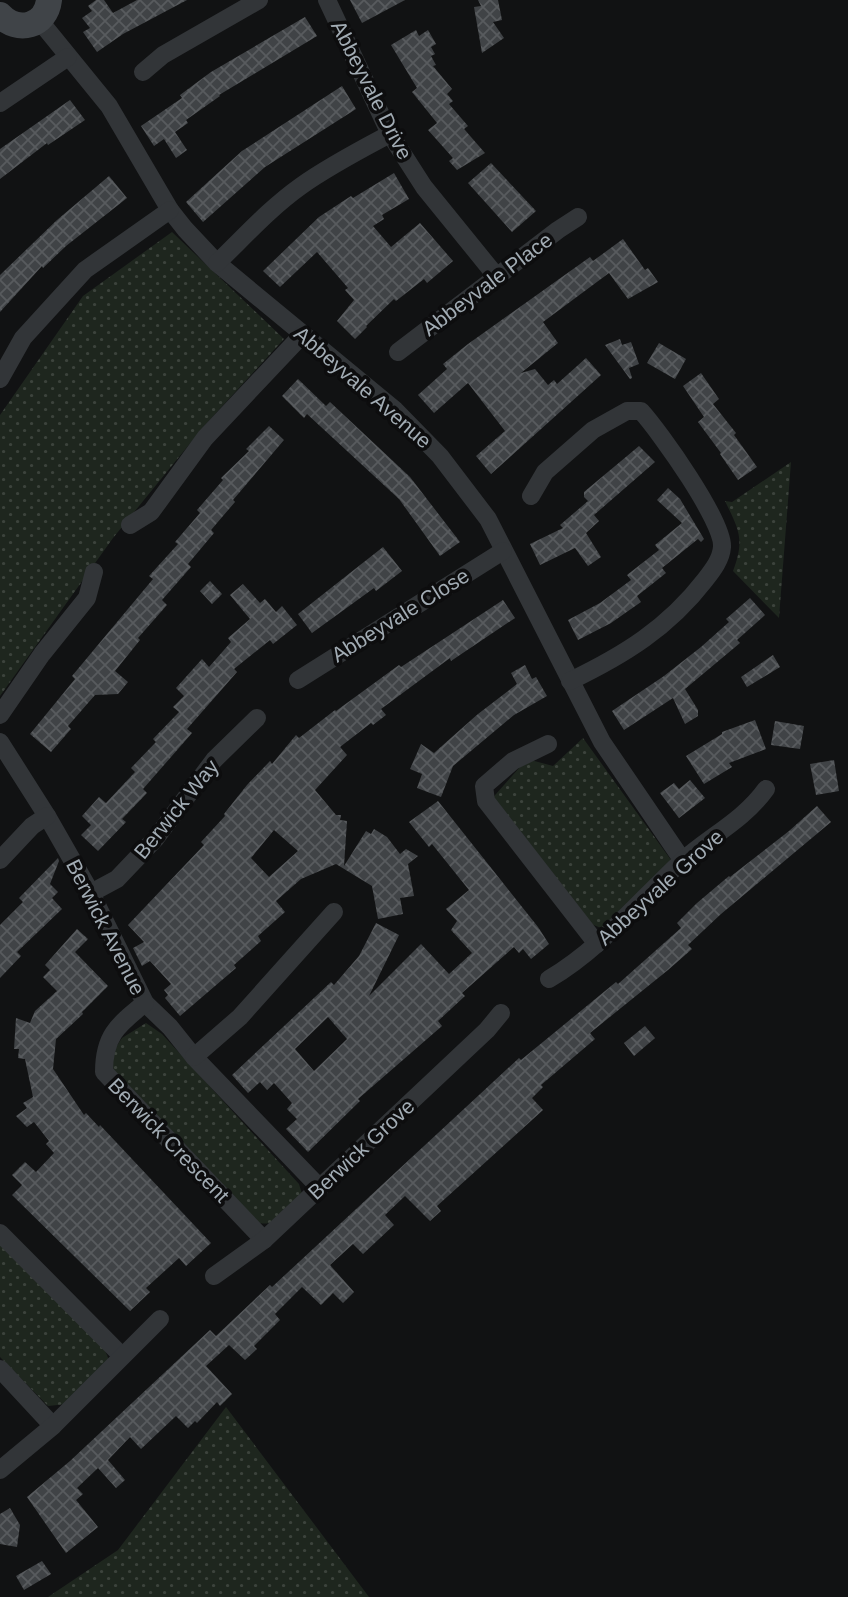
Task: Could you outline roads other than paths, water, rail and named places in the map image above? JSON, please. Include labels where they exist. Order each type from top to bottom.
[{"type":"street","points":[[143,72],[163,55],[259,0]]},
{"type":"street","name":"Abbeyvale Drive","points":[[327,0],[390,134],[424,187],[497,277]]},
{"type":"street","points":[[1,17],[16,26],[32,24],[44,10]]},
{"type":"street","name":"Abbeyvale Avenue","points":[[44,10],[68,57],[109,106],[170,210],[217,263],[395,410],[440,456],[488,519],[601,742],[683,861]]},
{"type":"street","points":[[0,103],[68,57]]},
{"type":"street","points":[[217,263],[299,187],[323,170],[390,134]]},
{"type":"street","points":[[0,379],[23,338],[85,270],[170,210]]},
{"type":"street","name":"Abbeyvale Place","points":[[398,352],[558,230],[578,218]]},
{"type":"street","points":[[130,525],[151,512],[205,438],[303,334]]},
{"type":"street","points":[[531,496],[545,472],[593,430],[627,411],[641,411],[659,431],[718,525],[722,547],[716,566],[692,596],[650,637],[611,662],[570,681]]},
{"type":"street","name":"Abbeyvale Close","points":[[298,680],[503,551]]},
{"type":"street","points":[[0,715],[42,654],[87,598],[94,572]]},
{"type":"street","name":"Berwick Way","points":[[91,893],[117,879],[156,838],[214,760],[257,718]]},
{"type":"street","name":"Berwick Avenue","points":[[0,742],[91,893],[145,1003],[170,1027],[194,1058],[320,1188]]},
{"type":"street","points":[[548,744],[513,761],[484,786],[486,801],[597,944]]},
{"type":"street","name":"Abbeyvale Grove","points":[[549,979],[570,967],[597,944],[683,861],[753,807],[766,789]]},
{"type":"street","points":[[0,860],[32,826],[47,816]]},
{"type":"street","points":[[194,1058],[240,1017],[334,912]]},
{"type":"street","name":"Berwick Crescent","points":[[145,1003],[119,1024],[104,1051],[104,1072],[264,1240]]},
{"type":"street","name":"Berwick Grove","points":[[214,1276],[264,1240],[487,1030],[501,1013]]},
{"type":"street","points":[[0,1233],[122,1356]]},
{"type":"street","points":[[0,1470],[53,1426],[160,1319]]},
{"type":"street","points":[[0,1369],[53,1426]]}]
